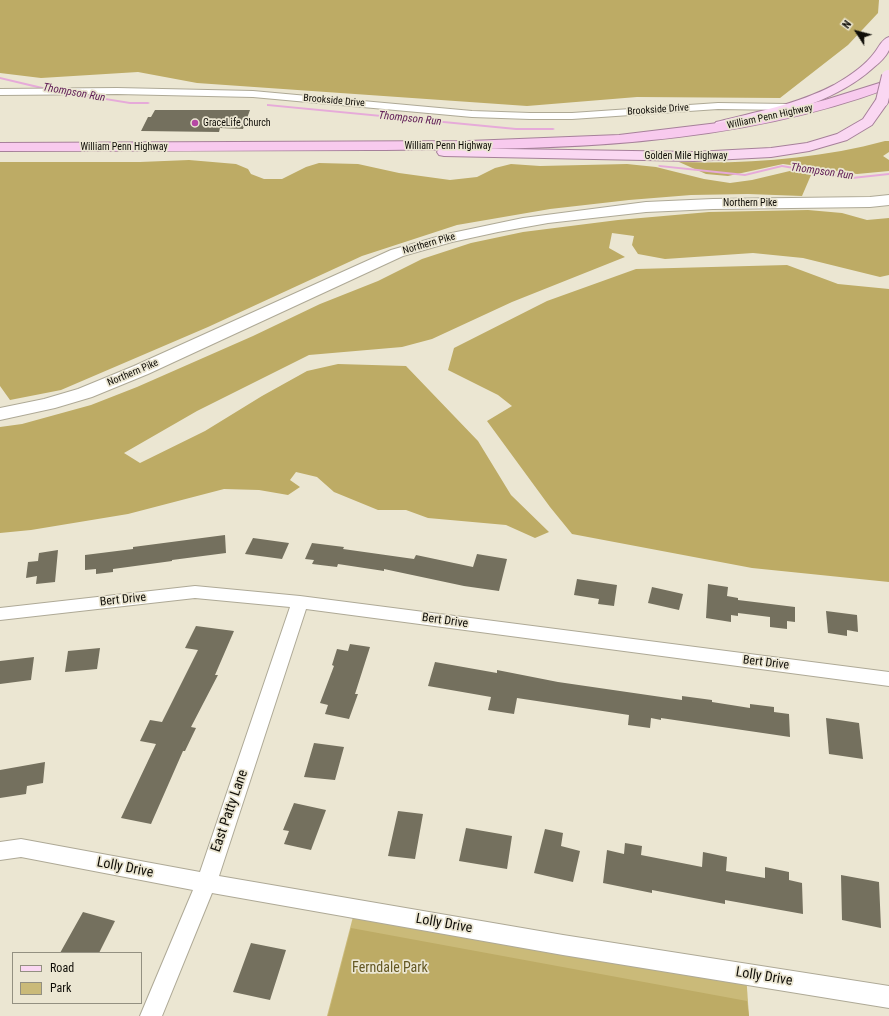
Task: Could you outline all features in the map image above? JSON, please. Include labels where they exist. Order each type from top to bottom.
[{"type":"highway","name":"William Penn Highway","points":[[0,147],[507,146],[622,139],[706,129],[824,105],[889,78]]},
{"type":"highway","name":"William Penn Highway","points":[[0,153],[444,152],[573,149],[686,138],[751,128],[885,97]]},
{"type":"main road","points":[[706,129],[788,107],[829,91],[856,76],[879,56],[889,41]]},
{"type":"main road","name":"Golden Mile Highway","points":[[444,152],[579,156],[716,156],[772,153],[822,143],[850,132],[864,124],[874,115],[885,97],[889,78]]},
{"type":"main road","name":"Northern Pike","points":[[0,414],[48,404],[85,393],[141,370],[396,253],[445,238],[484,229],[554,218],[660,206],[870,202],[889,200]]},
{"type":"street","name":"Brookside Drive","points":[[0,92],[117,91],[253,94],[510,116],[572,116],[718,106],[788,107]]},
{"type":"street","name":"Bert Drive","points":[[0,614],[195,592],[300,602],[889,679]]},
{"type":"street","name":"East Patty Lane","points":[[150,1016],[206,884],[300,602]]},
{"type":"street","name":"Lolly Drive","points":[[0,851],[22,848],[206,884],[889,997]]},
{"type":"green space","points":[[0,0],[879,0],[878,13],[848,45],[780,98],[637,97],[527,106],[197,83],[138,72],[41,78],[0,73]]},
{"type":"green space","points":[[889,141],[889,152],[883,156],[889,160],[889,171],[857,174],[783,164],[728,176],[706,174],[679,162],[731,162],[783,159],[834,152]]},
{"type":"green space","points":[[189,160],[236,164],[248,169],[251,174],[264,179],[282,179],[306,167],[319,163],[358,164],[399,173],[450,180],[477,177],[495,168],[511,164],[540,166],[627,164],[656,167],[704,179],[730,183],[752,180],[794,170],[811,175],[802,196],[748,194],[691,195],[629,200],[550,209],[457,225],[362,256],[208,327],[61,390],[10,400],[0,386],[0,162],[140,162]]},
{"type":"green space","points":[[808,210],[842,213],[867,220],[889,218],[889,275],[880,277],[803,258],[753,253],[665,259],[638,254],[632,245],[634,236],[612,233],[609,248],[625,257],[512,302],[432,339],[402,347],[309,355],[197,411],[124,453],[140,463],[205,431],[262,396],[307,371],[338,364],[406,366],[478,441],[511,495],[549,532],[535,538],[506,525],[428,518],[406,510],[378,510],[334,492],[317,477],[296,472],[290,480],[300,487],[288,495],[259,490],[224,489],[128,514],[31,530],[0,533],[0,427],[22,424],[91,405],[137,387],[253,336],[320,304],[378,281],[422,259],[471,243],[523,232],[618,220],[709,212]]},
{"type":"green space","points":[[787,265],[838,284],[889,289],[889,582],[752,568],[572,534],[550,507],[487,421],[512,406],[498,395],[448,370],[454,348],[547,301],[636,269]]},
{"type":"green space","name":"Ferndale Park","points":[[354,913],[746,974],[749,1016],[327,1016]]},
{"type":"green space","name":"Ferndale Park","points":[[351,928],[747,1001],[749,1016],[328,1016]]},
{"type":"building","name":"GraceLife Church","points":[[155,110],[250,110],[243,129],[220,128],[219,132],[141,131],[148,117],[151,117]]},
{"type":"building","points":[[225,535],[226,553],[113,569],[113,572],[96,574],[96,569],[85,570],[85,555]]},
{"type":"building","points":[[253,538],[289,543],[282,559],[245,554]]},
{"type":"building","points":[[312,543],[414,559],[416,555],[473,567],[477,554],[507,559],[499,591],[464,586],[384,569],[384,571],[338,564],[337,567],[312,564],[314,560],[305,559]]},
{"type":"building","points":[[58,550],[55,582],[36,584],[37,576],[26,578],[28,562],[38,561],[39,553]]},
{"type":"building","points":[[577,579],[617,585],[614,606],[598,604],[599,599],[574,595]]},
{"type":"building","points":[[708,584],[728,587],[727,596],[738,598],[738,600],[795,607],[795,622],[787,621],[787,629],[770,627],[770,617],[738,613],[738,616],[731,615],[731,622],[706,618]]},
{"type":"building","points":[[652,587],[683,594],[679,610],[648,603]]},
{"type":"building","points":[[826,611],[857,615],[858,632],[847,630],[847,636],[828,633]]},
{"type":"building","points":[[196,626],[234,631],[215,675],[218,675],[191,727],[196,728],[185,751],[183,751],[151,824],[121,818],[156,744],[140,741],[150,720],[162,722],[198,650],[185,648]]},
{"type":"building","points":[[350,644],[370,647],[355,694],[358,694],[349,719],[325,714],[328,705],[320,703],[334,666],[332,665],[337,649],[348,651]]},
{"type":"building","points":[[100,648],[97,669],[65,672],[68,651]]},
{"type":"building","points":[[34,657],[31,680],[0,684],[0,661]]},
{"type":"building","points":[[435,662],[497,673],[497,670],[558,682],[682,700],[682,696],[712,700],[712,702],[750,708],[750,704],[774,707],[774,712],[789,714],[790,737],[661,718],[661,720],[651,718],[650,728],[628,725],[629,715],[517,698],[514,714],[488,710],[491,697],[428,686]]},
{"type":"building","points":[[826,718],[859,723],[863,759],[829,754]]},
{"type":"building","points":[[314,743],[344,747],[335,780],[304,777]]},
{"type":"building","points":[[45,762],[43,783],[27,786],[26,794],[0,798],[0,770]]},
{"type":"building","points":[[294,803],[326,810],[311,850],[284,844],[289,831],[283,830]]},
{"type":"building","points":[[398,811],[423,814],[415,859],[388,856]]},
{"type":"building","points":[[466,828],[512,836],[507,869],[459,861]]},
{"type":"building","points":[[545,829],[563,833],[561,846],[580,851],[573,882],[534,873]]},
{"type":"building","points":[[625,843],[642,846],[641,855],[702,867],[703,852],[727,857],[726,871],[765,878],[765,867],[789,872],[789,880],[802,883],[803,914],[725,900],[725,904],[652,890],[652,893],[603,883],[607,850],[624,854]]},
{"type":"building","points":[[841,875],[879,882],[881,928],[842,920]]},
{"type":"building","points":[[83,912],[115,921],[100,952],[61,952]]},
{"type":"building","points":[[251,943],[286,950],[270,1000],[233,992]]},
{"type":"waterway","name":"Thompson Run","points":[[0,78],[50,90]]},
{"type":"waterway","name":"Thompson Run","points":[[69,93],[130,103],[148,103]]},
{"type":"waterway","name":"Thompson Run","points":[[268,105],[516,129],[553,129]]},
{"type":"waterway","name":"Thompson Run","points":[[660,166],[745,175],[782,166],[852,178],[889,174]]},
{"type":"place","name":"GraceLife Church","points":[[195,123]]}]
